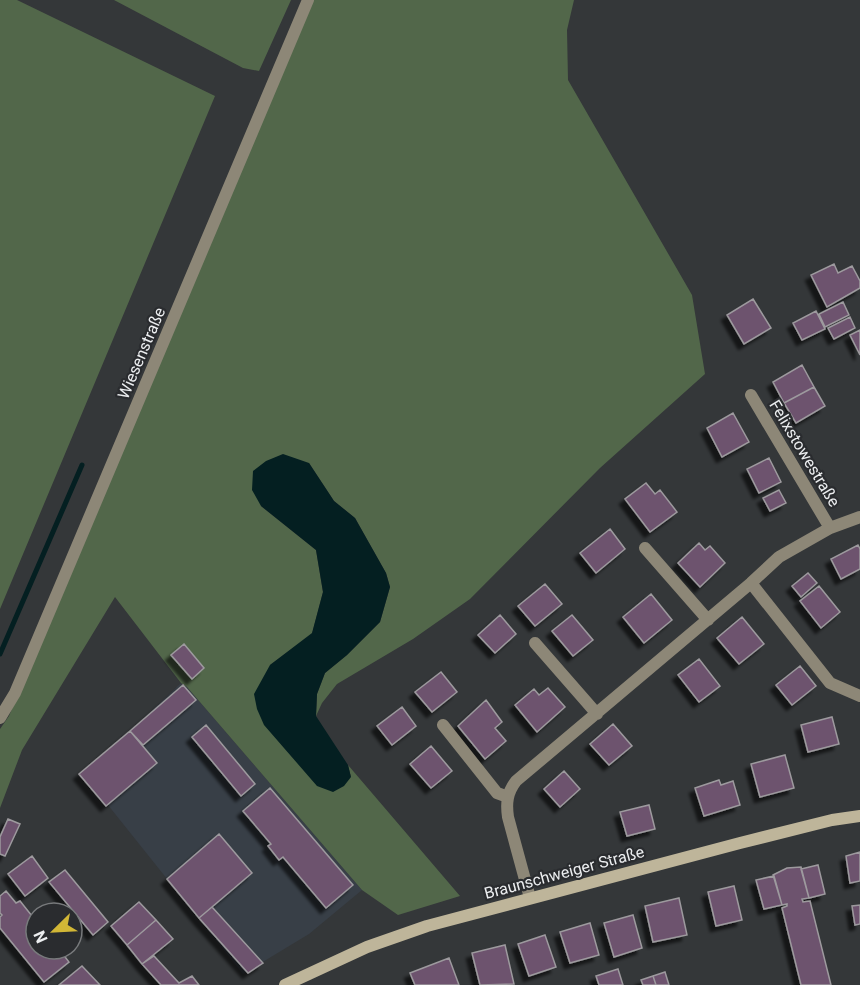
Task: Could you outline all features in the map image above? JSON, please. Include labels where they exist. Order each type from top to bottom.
[{"type":"main road","name":"Braunschweiger Straße","points":[[285,985],[340,958],[398,935],[782,832],[860,816]]},
{"type":"street","name":"Wiesenstraße","points":[[0,718],[15,693],[308,0]]},
{"type":"street","name":"Felixstowestraße","points":[[751,395],[830,528]]},
{"type":"street","name":"Felixstowestraße","points":[[507,796],[522,776],[708,620],[779,557],[830,528],[860,517]]},
{"type":"street","points":[[645,548],[708,620]]},
{"type":"street","points":[[751,583],[830,683],[860,696]]},
{"type":"street","points":[[535,643],[597,714]]},
{"type":"street","points":[[444,725],[497,793],[507,796],[508,817],[530,898]]},
{"type":"shaded area","points":[[181,683],[187,687],[362,890],[309,934],[243,974],[84,775]]},
{"type":"green space","points":[[0,0],[17,0],[215,96],[0,609]]},
{"type":"green space","points":[[114,0],[291,0],[259,71],[243,68]]},
{"type":"green space","points":[[312,0],[574,0],[567,30],[568,80],[692,295],[705,374],[600,468],[470,599],[413,639],[337,684],[322,703],[316,716],[317,694],[325,673],[380,622],[390,587],[386,573],[355,518],[334,501],[309,463],[261,506],[316,550],[323,592],[312,634],[270,665],[351,777],[348,765],[460,896],[398,915],[362,890],[187,687],[181,683],[115,597],[22,750],[0,808],[0,729],[9,716]]},
{"type":"water","points":[[283,454],[309,463],[334,501],[355,518],[386,573],[390,587],[380,622],[325,673],[317,694],[316,716],[348,765],[351,777],[344,786],[333,792],[317,786],[264,725],[254,694],[270,665],[312,633],[323,592],[316,550],[261,506],[252,490],[253,471],[266,461]]},
{"type":"building","points":[[834,264],[838,273],[852,266],[860,281],[860,288],[827,307],[811,275]]},
{"type":"building","points":[[753,299],[771,328],[744,344],[727,315]]},
{"type":"building","points":[[843,302],[849,315],[825,327],[819,314]]},
{"type":"building","points":[[816,311],[825,329],[802,340],[793,323]]},
{"type":"building","points":[[850,317],[855,328],[834,339],[828,328]]},
{"type":"building","points":[[860,330],[860,355],[850,335]]},
{"type":"building","points":[[802,365],[814,387],[784,403],[773,382]]},
{"type":"building","points":[[814,387],[825,406],[796,423],[784,403]]},
{"type":"building","points":[[733,413],[749,442],[722,457],[707,428]]},
{"type":"building","points":[[769,458],[781,482],[759,493],[747,469]]},
{"type":"building","points":[[646,483],[655,494],[660,490],[677,512],[650,532],[625,499]]},
{"type":"building","points":[[779,490],[786,503],[770,511],[763,498]]},
{"type":"building","points":[[610,529],[625,549],[596,573],[580,553]]},
{"type":"building","points":[[699,543],[705,550],[710,546],[725,563],[700,587],[678,563]]},
{"type":"building","points":[[858,545],[860,569],[841,579],[831,559]]},
{"type":"building","points":[[808,573],[817,583],[801,597],[792,586]]},
{"type":"building","points":[[545,584],[562,604],[535,626],[518,606]]},
{"type":"building","points":[[819,586],[840,612],[821,628],[800,601]]},
{"type":"building","points":[[651,594],[672,620],[644,643],[623,617]]},
{"type":"building","points":[[500,615],[516,634],[495,653],[478,635]]},
{"type":"building","points":[[572,615],[593,640],[573,656],[552,631]]},
{"type":"building","points":[[742,617],[764,644],[739,664],[717,638]]},
{"type":"building","points":[[184,644],[204,668],[192,679],[171,655]]},
{"type":"building","points":[[699,659],[720,686],[699,702],[678,675]]},
{"type":"building","points":[[800,666],[816,686],[792,705],[776,685]]},
{"type":"building","points":[[441,672],[457,692],[432,712],[415,692]]},
{"type":"building","points":[[183,685],[196,700],[143,745],[130,731]]},
{"type":"building","points":[[548,688],[565,707],[537,732],[515,705],[534,689],[539,695]]},
{"type":"building","points":[[486,700],[502,722],[495,728],[506,741],[485,759],[458,726]]},
{"type":"building","points":[[402,707],[416,726],[392,745],[377,726]]},
{"type":"building","points":[[832,717],[839,744],[808,752],[801,725]]},
{"type":"building","points":[[613,724],[632,746],[609,765],[590,744]]},
{"type":"building","points":[[206,725],[255,784],[241,796],[192,737]]},
{"type":"building","points":[[130,731],[157,763],[106,806],[79,774]]},
{"type":"building","points":[[431,746],[452,771],[431,788],[410,764]]},
{"type":"building","points":[[785,755],[794,788],[760,797],[751,764]]},
{"type":"building","points":[[564,771],[580,789],[560,807],[544,789]]},
{"type":"building","points":[[719,780],[721,785],[733,781],[740,805],[704,816],[695,788]]},
{"type":"building","points":[[270,788],[353,885],[326,908],[283,857],[279,860],[268,846],[271,844],[243,811]]},
{"type":"building","points":[[649,805],[655,829],[627,836],[620,812]]},
{"type":"building","points":[[8,819],[20,824],[5,856],[0,854],[0,837]]},
{"type":"building","points":[[219,834],[252,873],[199,918],[167,879]]},
{"type":"building","points":[[860,852],[860,881],[850,883],[846,856]]},
{"type":"building","points":[[32,856],[48,878],[25,896],[8,874]]},
{"type":"building","points":[[818,865],[825,894],[809,898],[801,869]]},
{"type":"building","points":[[801,867],[809,898],[802,899],[803,902],[810,901],[831,985],[801,985],[782,908],[787,904],[782,905],[773,875],[787,868]]},
{"type":"building","points":[[65,870],[108,922],[93,935],[84,924],[84,901],[65,901],[49,882]]},
{"type":"building","points":[[774,876],[782,905],[764,909],[756,880]]},
{"type":"building","points":[[734,886],[742,920],[716,926],[708,892]]},
{"type":"building","points":[[6,891],[16,903],[20,901],[24,906],[24,957],[0,928],[2,915],[0,896]]},
{"type":"building","points":[[679,898],[687,935],[653,942],[645,906]]},
{"type":"building","points":[[139,902],[156,920],[127,945],[111,926]]},
{"type":"building","points":[[860,905],[860,924],[855,925],[852,906]]},
{"type":"building","points":[[212,907],[263,963],[248,973],[199,918]]},
{"type":"building","points":[[633,915],[642,948],[614,957],[604,923]]},
{"type":"building","points":[[156,920],[173,939],[142,964],[127,945]]},
{"type":"building","points":[[590,923],[599,955],[570,963],[560,932]]},
{"type":"building","points":[[545,935],[556,967],[529,976],[518,944]]},
{"type":"building","points":[[505,945],[514,984],[480,985],[472,953]]},
{"type":"building","points":[[154,956],[179,983],[192,976],[199,985],[161,985],[142,964]]},
{"type":"building","points":[[449,958],[459,985],[415,985],[410,973]]},
{"type":"building","points":[[27,961],[68,961],[69,962],[44,982]]},
{"type":"building","points":[[82,966],[100,985],[59,985]]},
{"type":"building","points":[[618,969],[623,985],[599,985],[596,976]]},
{"type":"building","points":[[665,972],[669,985],[656,985],[653,976]]},
{"type":"building","points":[[653,976],[656,985],[643,985],[641,980]]},
{"type":"waterway","points":[[0,654],[82,465]]}]
